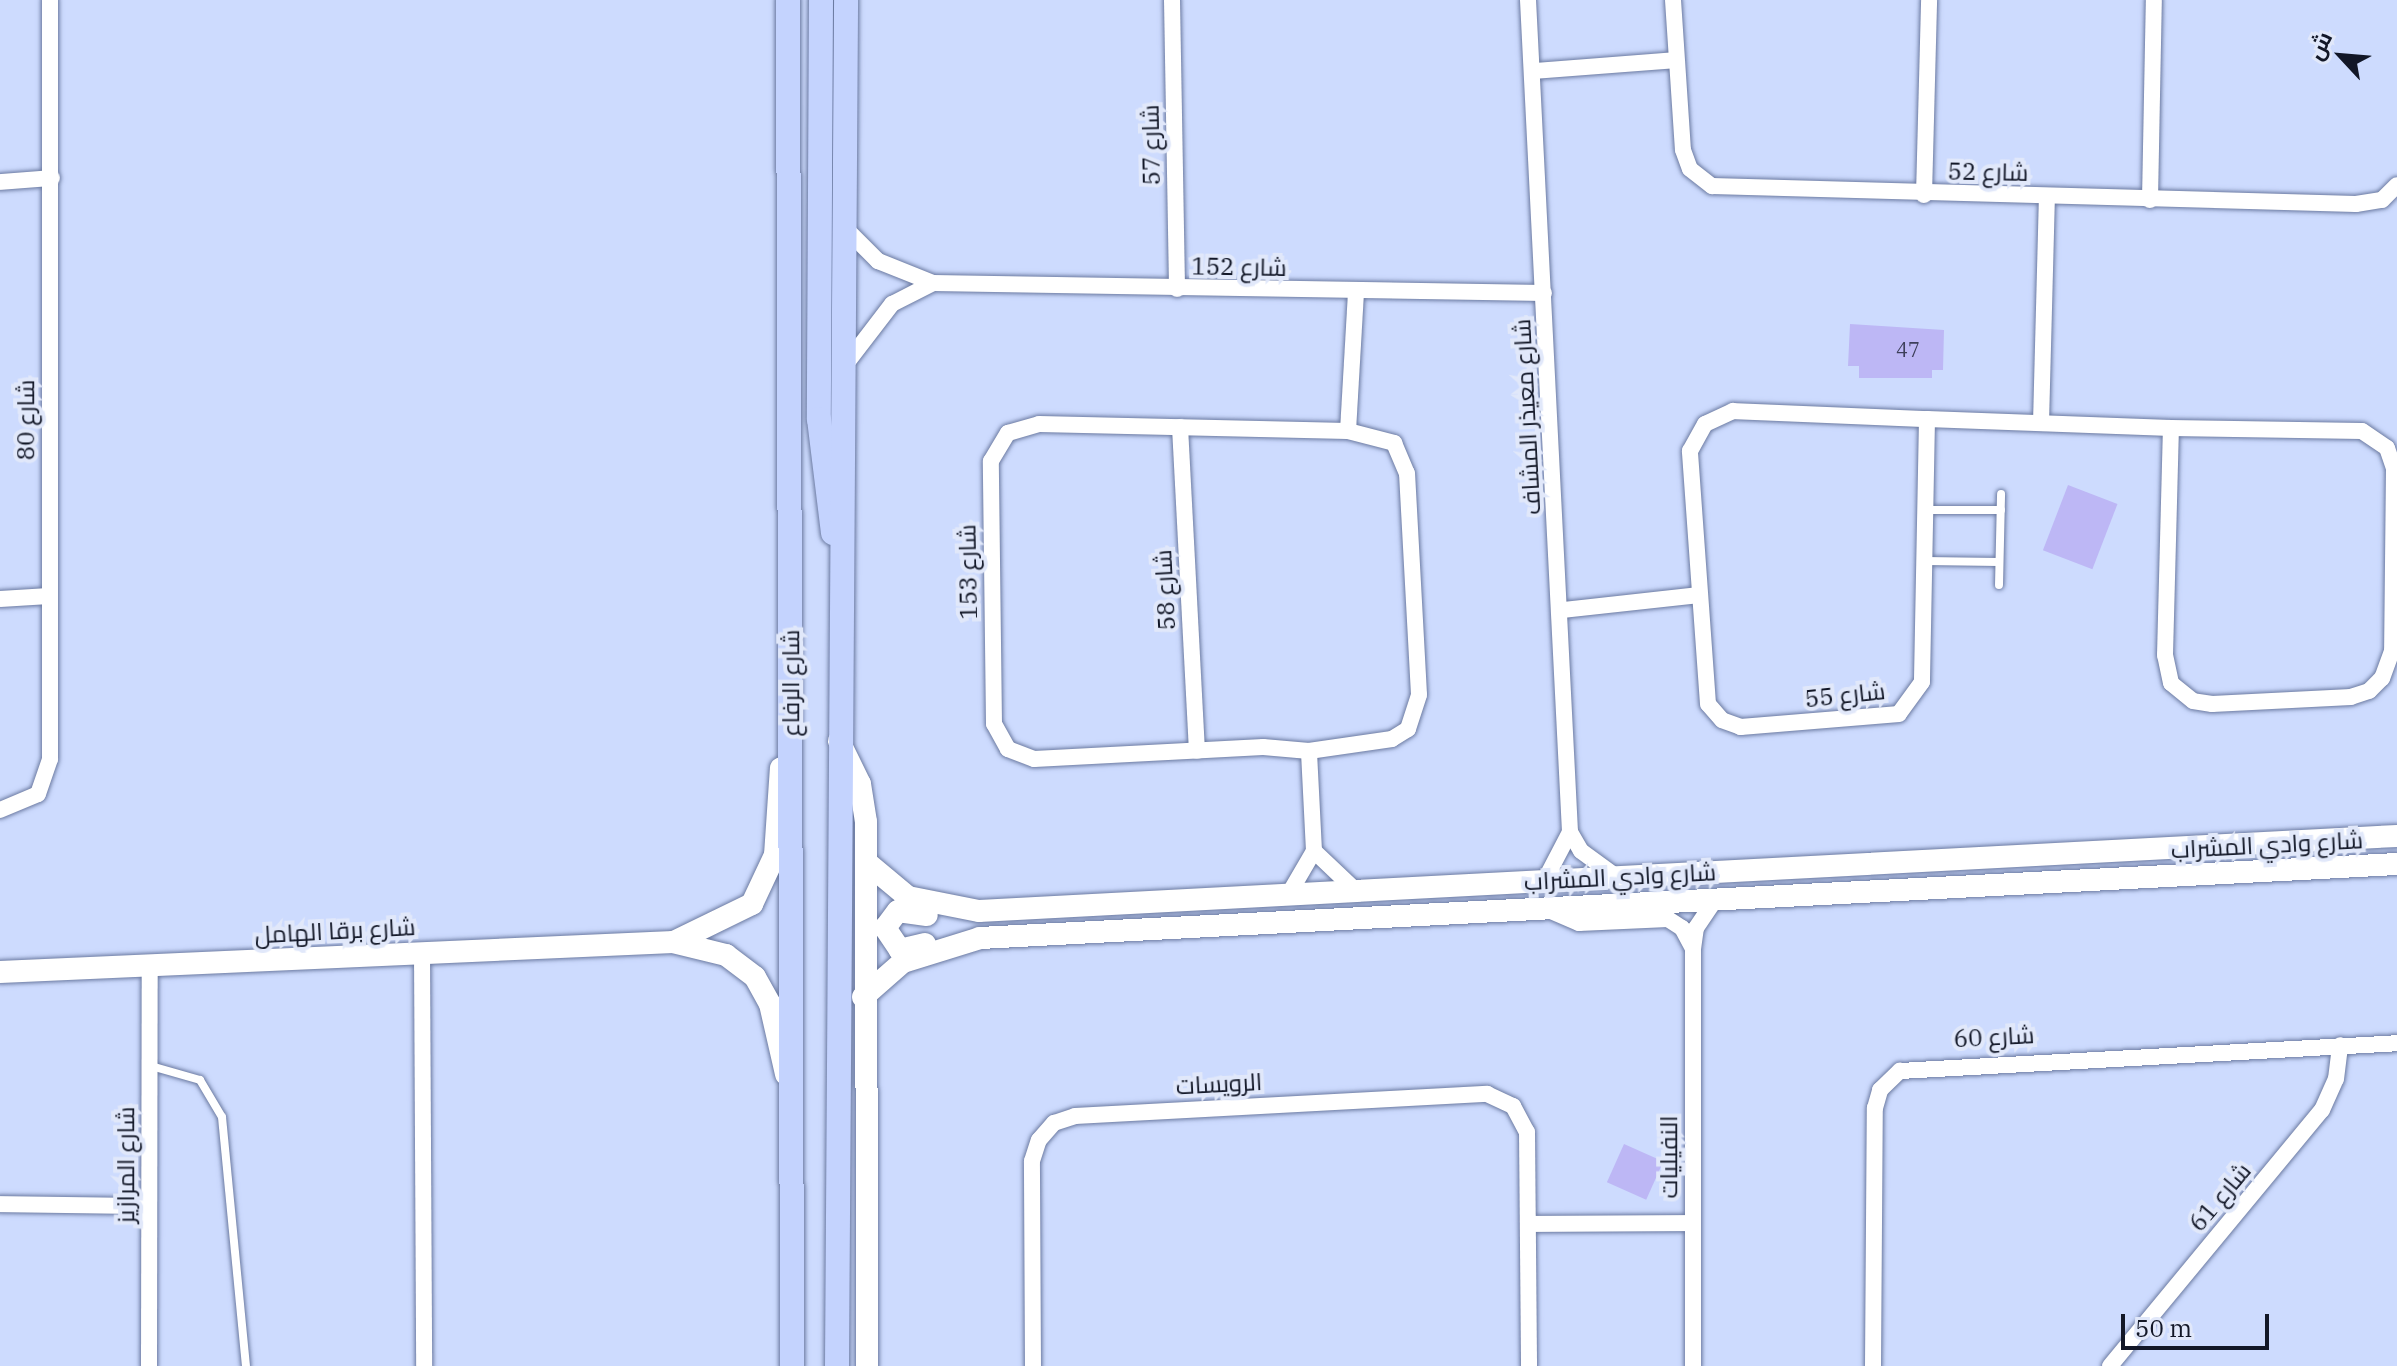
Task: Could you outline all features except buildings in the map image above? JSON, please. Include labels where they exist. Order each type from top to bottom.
[{"type":"main road","name":"شارع الرفاع","points":[[788,0],[792,1366]]},
{"type":"main road","points":[[821,0],[819,419],[823,481],[843,570]]},
{"type":"main road","name":"شارع الرفاع","points":[[837,1366],[837,737],[846,364],[846,0]]},
{"type":"street","name":"شارع 80","points":[[0,810],[31,800],[47,778],[52,178],[50,0]]},
{"type":"street","name":"شارع 57","points":[[1172,0],[1177,289]]},
{"type":"street","name":"شارع معيذر المشاف","points":[[1528,0],[1563,610],[1570,832],[1546,878]]},
{"type":"street","name":"شارع 52","points":[[1673,0],[1683,150],[1703,183],[1924,195],[2365,204],[2397,185]]},
{"type":"street","points":[[1924,195],[1929,0]]},
{"type":"street","points":[[2150,200],[2154,0]]},
{"type":"street","points":[[1534,71],[1676,60]]},
{"type":"street","points":[[0,182],[52,178]]},
{"type":"street","points":[[2041,423],[2047,197]]},
{"type":"street","name":"شارع 152","points":[[844,228],[878,261],[933,283],[1356,293],[1544,293]]},
{"type":"street","name":"شارع 152","points":[[846,364],[892,304],[933,283]]},
{"type":"street","points":[[1348,431],[1356,293]]},
{"type":"street","name":"شارع 55","points":[[1927,419],[1922,682],[1907,708],[1879,720],[1741,727],[1722,720],[1705,694],[1689,462],[1705,424],[1733,411],[2372,435],[2387,448],[2394,468],[2395,563],[2390,661],[2369,691],[2351,697],[2212,704],[2185,696],[2165,664],[2171,428]]},
{"type":"street","name":"شارع 153","points":[[1028,424],[1348,431],[1386,438],[1406,464],[1419,704],[1413,722],[1392,739],[1309,751],[1197,751],[1034,759],[1008,749],[994,724],[994,450],[1008,433],[1028,424]]},
{"type":"street","name":"شارع 58","points":[[1180,427],[1197,751]]},
{"type":"street","points":[[1563,610],[1698,595]]},
{"type":"street","points":[[0,599],[49,596]]},
{"type":"street","name":"شارع برقا الهامل","points":[[673,942],[736,917],[766,882],[775,855],[791,725]]},
{"type":"street","name":"شارع الرفاع","points":[[837,737],[860,784],[866,862],[863,997],[867,1366]]},
{"type":"street","points":[[1290,892],[1314,851],[1309,751]]},
{"type":"street","points":[[1570,832],[1581,851],[1613,874]]},
{"type":"street","name":"شارع وادي المشراب","points":[[866,862],[908,897],[979,911],[1613,874],[2397,836]]},
{"type":"street","points":[[1314,851],[1354,889]]},
{"type":"street","name":"شارع وادي المشراب","points":[[863,997],[903,962],[980,938],[2397,864]]},
{"type":"street","name":"النفيليات","points":[[1693,1366],[1693,949],[1696,928],[1716,898]]},
{"type":"street","points":[[1544,908],[1579,923],[1668,919],[1682,928],[1693,949]]},
{"type":"street","points":[[979,911],[945,917],[905,909],[885,928],[889,941],[907,950],[980,938]]},
{"type":"street","name":"شارع برقا الهامل","points":[[0,972],[673,942],[726,955],[755,977],[770,1004],[792,1101]]},
{"type":"street","points":[[422,952],[424,1366]]},
{"type":"street","name":"شارع المرازيز","points":[[149,1366],[150,965]]},
{"type":"street","name":"شارع 60","points":[[1873,1366],[1875,1108],[1892,1076],[1917,1065],[2397,1043]]},
{"type":"street","name":"شارع 61","points":[[2110,1366],[2322,1110],[2336,1079],[2340,1045]]},
{"type":"street","name":"الرويسات","points":[[1033,1366],[1032,1161],[1045,1131],[1064,1119],[1497,1096],[1520,1114],[1527,1132],[1529,1366]]},
{"type":"street","points":[[0,1204],[149,1206]]},
{"type":"street","points":[[1528,1224],[1693,1223]]},
{"type":"lane","points":[[1999,585],[2001,494]]},
{"type":"lane","points":[[1925,510],[2001,510]]},
{"type":"lane","points":[[1925,561],[1999,562]]},
{"type":"lane","points":[[151,1066],[200,1080],[222,1117],[246,1366]]}]
